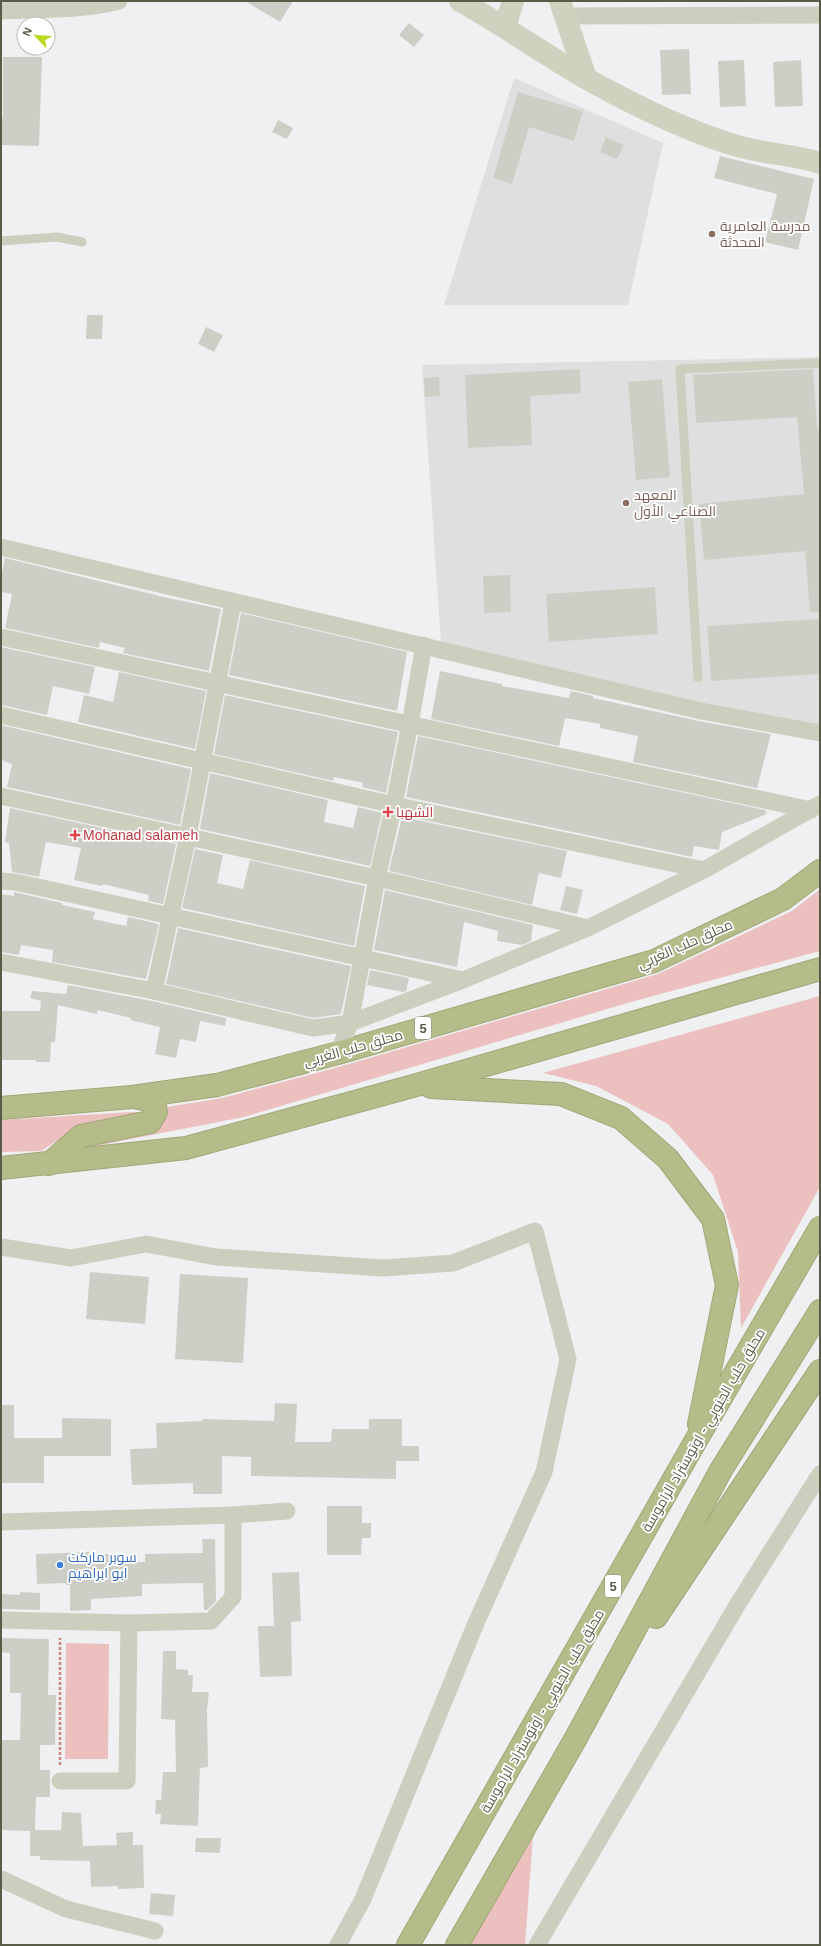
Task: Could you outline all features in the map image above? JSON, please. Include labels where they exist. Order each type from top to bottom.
[{"type":"highway","name":"محلق حلب الغربي","points":[[1,1108],[132,1097],[217,1085],[338,1053],[654,961],[783,900],[820,871]]},
{"type":"highway","points":[[1,1168],[186,1148],[413,1086],[820,969]]},
{"type":"highway","points":[[413,1086],[561,1094],[621,1118],[668,1159],[712,1219],[727,1285],[695,1442]]},
{"type":"highway","points":[[49,1164],[81,1136],[150,1122],[156,1112],[154,1101],[132,1097]]},
{"type":"highway","name":"محلق حلب الجنوبي - اوتوستراد الراموسة","points":[[408,1945],[695,1442],[820,1228]]},
{"type":"highway","points":[[456,1945],[576,1738],[721,1470],[820,1311]]},
{"type":"highway","points":[[576,1738],[820,1371]]},
{"type":"street","points":[[1,11],[66,8],[107,4],[119,1]]},
{"type":"street","points":[[460,1],[485,7],[504,27],[586,78],[684,126],[734,146],[816,161]]},
{"type":"street","points":[[504,27],[514,1]]},
{"type":"street","points":[[586,78],[562,9],[820,15]]},
{"type":"street","points":[[1,547],[701,711],[820,733]]},
{"type":"street","points":[[154,991],[188,836],[233,602]]},
{"type":"street","points":[[1,637],[410,724],[816,807]]},
{"type":"street","points":[[338,1053],[350,1023],[377,878],[394,805],[410,724],[424,645]]},
{"type":"street","points":[[1,715],[394,805],[704,870]]},
{"type":"street","points":[[1,796],[377,878],[588,928]]},
{"type":"street","points":[[1,962],[154,991],[313,1028],[350,1023],[463,980],[588,928],[704,870],[816,807]]},
{"type":"street","points":[[1,881],[16,882],[171,915],[463,980]]},
{"type":"street","points":[[1,1246],[71,1258],[146,1244],[216,1257],[383,1268],[453,1263],[535,1231],[568,1360],[544,1472],[476,1623],[363,1899],[338,1945]]},
{"type":"street","points":[[541,1942],[739,1602],[820,1474]]},
{"type":"street","points":[[1,1522],[233,1515],[287,1511]]},
{"type":"street","points":[[1,1620],[129,1623],[210,1621],[233,1596],[233,1515]]},
{"type":"street","points":[[60,1781],[127,1781],[129,1623]]},
{"type":"street","points":[[1,1879],[66,1909],[155,1932]]},
{"type":"lane","points":[[1,241],[57,237],[82,242]]},
{"type":"lane","points":[[698,678],[680,369],[820,363]]},
{"type":"path","points":[[60,1622],[60,1781]]},
{"type":"shaded area","points":[[514,78],[663,143],[628,305],[444,305]]},
{"type":"shaded area","name":"المعهد الصناعي الأول","points":[[820,357],[820,732],[441,642],[422,365]]},
{"type":"shaded area","points":[[820,889],[820,951],[631,1002],[244,1117],[95,1146],[94,1142],[162,1123],[167,1107],[222,1098],[335,1068],[658,974],[792,911]]},
{"type":"shaded area","points":[[820,996],[820,1187],[741,1328],[738,1252],[713,1175],[668,1124],[596,1086],[543,1073]]},
{"type":"shaded area","points":[[139,1112],[141,1116],[82,1125],[41,1151],[1,1152],[1,1120]]},
{"type":"shaded area","points":[[66,1643],[109,1644],[108,1759],[65,1759]]},
{"type":"shaded area","points":[[533,1835],[525,1945],[470,1945]]},
{"type":"building","points":[[245,1],[293,1],[280,22]]},
{"type":"building","points":[[409,23],[424,35],[414,47],[399,35]]},
{"type":"building","points":[[689,49],[691,94],[662,95],[660,50]]},
{"type":"building","points":[[3,57],[42,57],[39,146],[1,145],[1,118],[3,118]]},
{"type":"building","points":[[744,60],[746,106],[720,107],[718,61]]},
{"type":"building","points":[[801,60],[803,106],[775,107],[773,62]]},
{"type":"building","points":[[518,92],[583,111],[574,141],[529,127],[512,184],[493,178]]},
{"type":"building","points":[[278,120],[293,128],[287,139],[272,132]]},
{"type":"building","points":[[606,137],[624,145],[617,159],[600,152]]},
{"type":"building","points":[[720,156],[814,179],[798,250],[765,242],[777,194],[714,178]]},
{"type":"building","points":[[87,315],[103,315],[102,339],[86,339]]},
{"type":"building","points":[[206,327],[223,335],[214,352],[198,344]]},
{"type":"building","points":[[580,369],[581,393],[530,396],[532,445],[468,448],[465,375]]},
{"type":"building","points":[[813,369],[817,429],[820,429],[820,612],[810,612],[805,551],[704,560],[699,504],[804,494],[797,417],[696,423],[693,375]]},
{"type":"building","points":[[439,377],[440,396],[425,397],[424,378]]},
{"type":"building","points":[[662,379],[670,477],[636,480],[628,382]]},
{"type":"building","points":[[5,558],[164,597],[221,609],[209,671],[123,653],[125,648],[100,642],[99,648],[5,628],[12,594],[1,592],[1,578]]},
{"type":"building","points":[[510,575],[511,612],[484,613],[483,576]]},
{"type":"building","points":[[655,587],[658,634],[549,642],[546,594]]},
{"type":"building","points":[[241,613],[407,652],[397,711],[229,675]]},
{"type":"building","points":[[820,619],[820,674],[711,681],[707,626]]},
{"type":"building","points":[[1,647],[95,667],[89,694],[53,686],[47,715],[1,705]]},
{"type":"building","points":[[440,671],[502,684],[502,686],[569,698],[571,691],[593,696],[593,698],[699,721],[771,734],[757,788],[633,762],[638,736],[600,728],[600,724],[565,718],[559,746],[431,719]]},
{"type":"building","points":[[119,672],[206,691],[195,749],[78,722],[84,695],[113,702]]},
{"type":"building","points":[[225,695],[398,732],[386,793],[362,787],[363,783],[359,782],[334,777],[333,781],[214,754]]},
{"type":"building","points":[[1,725],[191,769],[180,825],[7,787],[12,764],[1,760]]},
{"type":"building","points":[[418,736],[765,810],[767,814],[722,832],[719,850],[694,846],[692,857],[406,797]]},
{"type":"building","points":[[210,773],[328,800],[324,822],[353,828],[358,807],[382,813],[370,866],[200,829]]},
{"type":"building","points":[[10,808],[176,844],[163,904],[148,901],[149,895],[103,884],[102,886],[74,880],[81,848],[46,842],[39,877],[12,872],[9,843],[5,842]]},
{"type":"building","points":[[402,817],[567,851],[561,878],[539,873],[532,905],[389,871]]},
{"type":"building","points":[[195,849],[223,855],[217,883],[243,889],[250,860],[365,886],[354,946],[182,908]]},
{"type":"building","points":[[566,886],[583,890],[577,914],[560,910]]},
{"type":"building","points":[[385,890],[533,925],[531,941],[522,945],[497,941],[498,931],[464,922],[457,967],[374,950]]},
{"type":"building","points":[[14,892],[95,912],[93,919],[126,926],[128,917],[159,924],[146,979],[52,962],[53,950],[21,945],[19,955],[1,952],[1,894],[14,896]]},
{"type":"building","points":[[178,928],[351,966],[341,1014],[313,1018],[166,984]]},
{"type":"building","points":[[370,970],[409,978],[406,991],[403,992],[367,985]]},
{"type":"building","points":[[68,985],[152,1001],[226,1018],[225,1026],[200,1021],[196,1042],[180,1039],[176,1058],[155,1054],[160,1027],[98,1010],[97,1014],[58,1005],[55,1042],[51,1042],[50,1062],[36,1062],[36,1060],[1,1060],[1,1011],[40,1011],[41,1001],[30,998],[32,991],[66,994]]},
{"type":"building","points":[[90,1272],[149,1277],[145,1324],[86,1319]]},
{"type":"building","points":[[180,1274],[248,1278],[243,1363],[175,1359]]},
{"type":"building","points":[[275,1403],[297,1404],[295,1442],[331,1442],[332,1429],[369,1429],[369,1419],[402,1419],[402,1446],[419,1446],[419,1461],[396,1461],[396,1479],[251,1476],[251,1457],[222,1456],[222,1494],[193,1494],[193,1483],[132,1485],[130,1449],[157,1448],[156,1423],[202,1421],[202,1419],[274,1421]]},
{"type":"building","points":[[1,1405],[14,1405],[14,1438],[62,1438],[62,1418],[111,1419],[111,1456],[44,1456],[44,1483],[1,1483]]},
{"type":"building","points":[[327,1506],[362,1506],[362,1523],[371,1523],[371,1538],[362,1538],[361,1555],[327,1555]]},
{"type":"building","points":[[202,1539],[215,1539],[216,1601],[207,1610],[204,1610],[203,1583],[142,1584],[142,1596],[91,1599],[91,1610],[70,1611],[70,1585],[66,1585],[66,1583],[37,1584],[36,1554],[89,1552],[89,1555],[115,1554],[115,1562],[145,1562],[145,1554],[203,1553]]},
{"type":"building","points":[[299,1572],[301,1621],[291,1622],[292,1676],[260,1677],[258,1626],[274,1626],[272,1573]]},
{"type":"building","points":[[20,1592],[40,1593],[40,1610],[1,1609],[1,1594],[20,1595]]},
{"type":"building","points":[[1,1638],[49,1639],[48,1695],[56,1695],[55,1745],[40,1745],[40,1770],[50,1770],[50,1797],[36,1797],[35,1830],[61,1830],[62,1812],[81,1813],[83,1846],[117,1845],[116,1833],[133,1832],[133,1845],[143,1845],[144,1888],[118,1889],[118,1886],[91,1887],[90,1861],[40,1860],[40,1856],[30,1856],[30,1831],[1,1830],[1,1740],[20,1740],[21,1693],[10,1693],[10,1653],[1,1652]]},
{"type":"building","points":[[163,1651],[176,1651],[176,1669],[188,1670],[188,1675],[193,1675],[192,1692],[209,1692],[207,1710],[208,1767],[200,1768],[198,1826],[160,1824],[161,1814],[155,1814],[156,1800],[161,1800],[163,1772],[176,1772],[175,1720],[161,1719]]},
{"type":"building","points":[[196,1838],[221,1838],[220,1853],[195,1852]]},
{"type":"building","points":[[151,1893],[175,1895],[173,1916],[149,1914]]},
{"type":"place","name":"مدرسة العامرية المحدثة","points":[[712,234]]},
{"type":"place","name":"المعهد الصناعي الأول","points":[[626,503]]},
{"type":"place","name":"الشهبا","points":[[388,812]]},
{"type":"place","name":"Mohanad salameh","points":[[75,835]]},
{"type":"place","name":"سوبر ماركت ابو ابراهيم","points":[[60,1565]]}]
